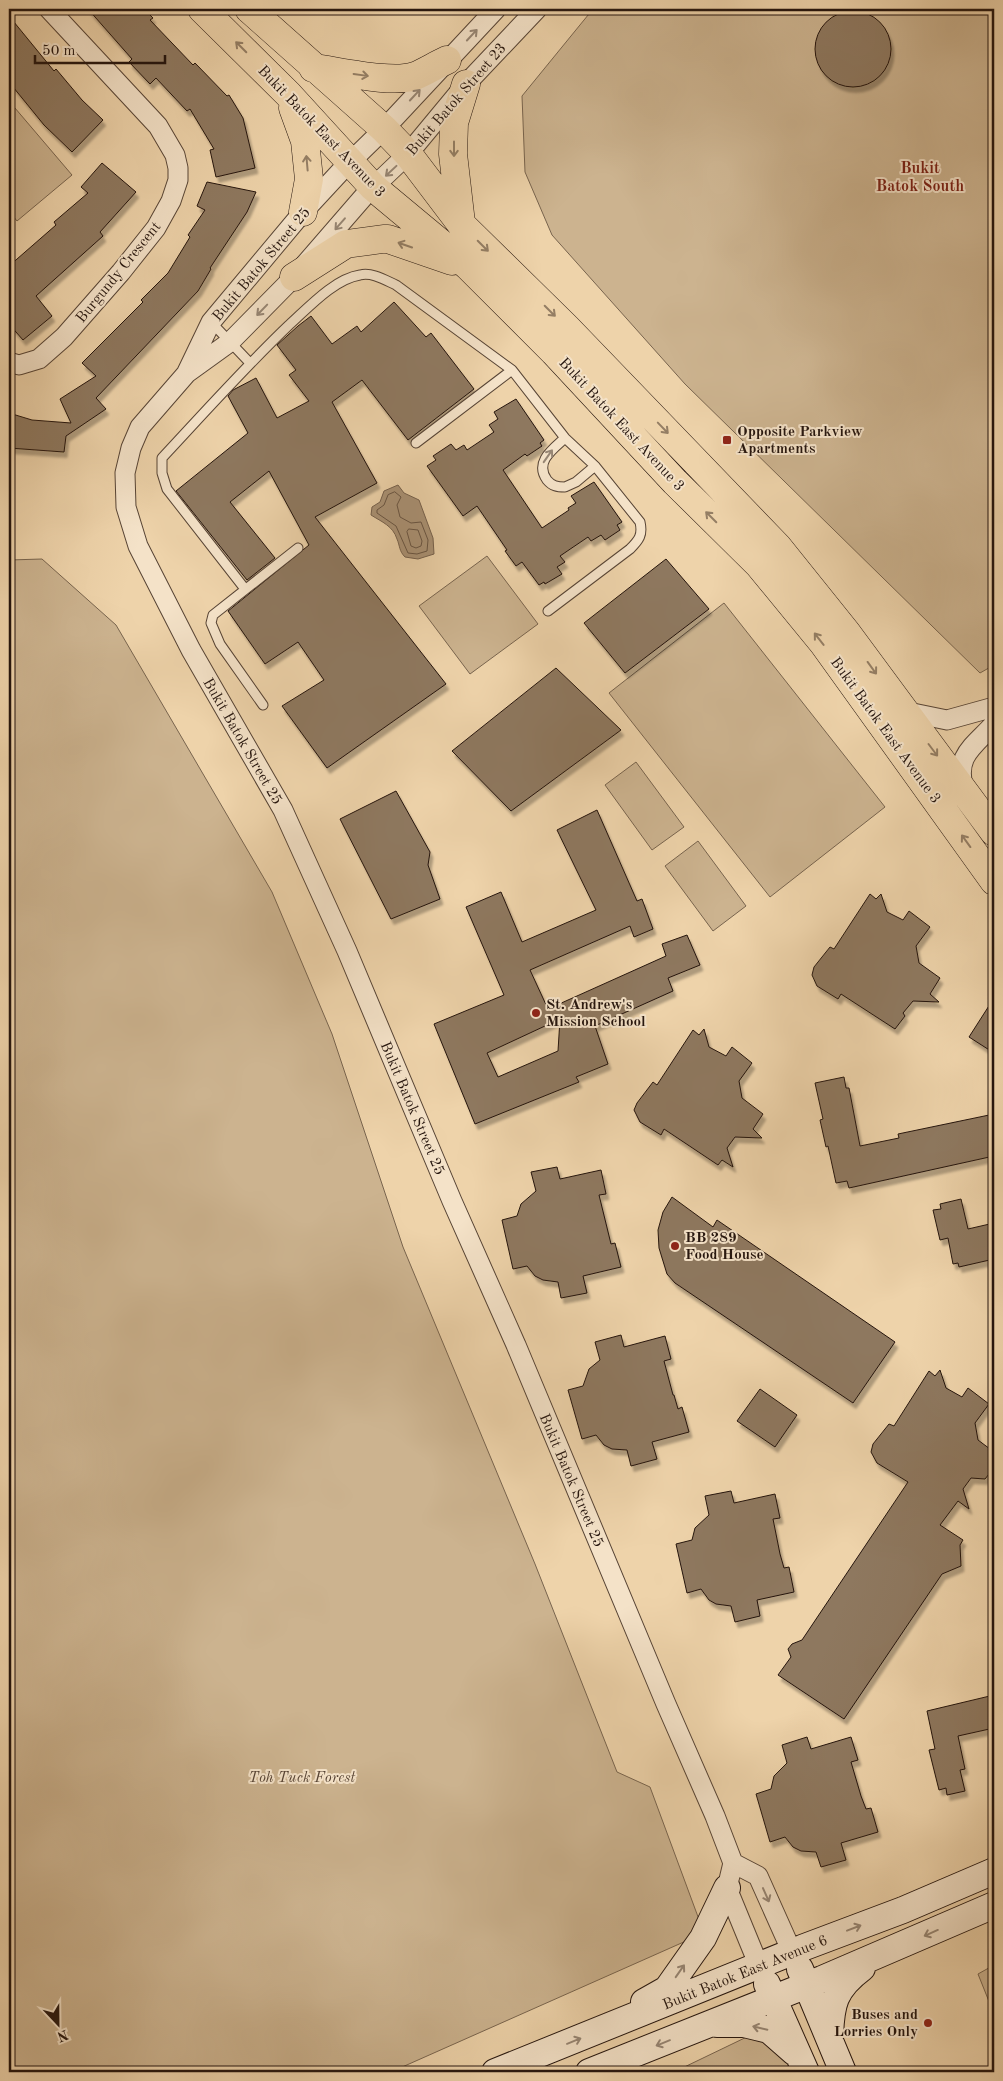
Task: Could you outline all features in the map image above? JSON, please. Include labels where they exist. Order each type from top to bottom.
[{"type":"main road","name":"Bukit Batok East Avenue 3","points":[[202,9],[288,94],[349,163],[373,187],[468,266],[554,352],[675,482],[759,564],[823,643],[994,881]]},
{"type":"main road","name":"Bukit Batok East Avenue 3","points":[[249,9],[384,130],[408,154],[462,224],[566,327],[778,547],[847,633],[994,832]]},
{"type":"main road","points":[[313,68],[397,78],[413,76],[446,60]]},
{"type":"main road","points":[[462,224],[453,154],[454,123],[466,84]]},
{"type":"main road","points":[[288,94],[305,140],[309,179],[303,212]]},
{"type":"main road","points":[[294,277],[346,244],[388,239],[468,266]]},
{"type":"main road","name":"Bukit Batok East Avenue 6","points":[[495,2072],[618,2024],[792,1952],[903,1910],[994,1871]]},
{"type":"main road","points":[[618,2024],[622,2014],[667,1989],[703,1938],[727,1888]]},
{"type":"main road","points":[[588,2072],[881,1955],[994,1905]]},
{"type":"main road","points":[[792,1952],[843,2072]]},
{"type":"main road","points":[[830,2041],[830,2011],[838,1992],[850,1978],[881,1955]]},
{"type":"main road","points":[[759,1966],[802,2064]]},
{"type":"main road","points":[[708,2025],[744,2024],[769,2030],[802,2064]]},
{"type":"street","name":"Burgundy Crescent","points":[[9,362],[19,365],[39,359],[64,338],[156,228],[171,201],[178,180],[175,155],[158,126],[49,9]]},
{"type":"street","name":"Bukit Batok Street 23","points":[[349,163],[384,130],[446,60],[496,9]]},
{"type":"street","name":"Bukit Batok Street 23","points":[[373,187],[408,154],[466,84],[537,9]]},
{"type":"street","name":"Bukit Batok Street 25","points":[[186,374],[211,322],[303,212],[349,163]]},
{"type":"street","name":"Bukit Batok Street 25","points":[[373,187],[294,277],[230,342],[186,374],[140,427],[131,448],[125,472],[126,507],[138,546],[191,650],[284,810],[516,1345],[733,1863]]},
{"type":"street","points":[[903,711],[948,720],[994,707]]},
{"type":"street","points":[[965,793],[960,776],[962,760],[994,724]]},
{"type":"street","points":[[759,1966],[727,1888],[733,1863],[758,1876],[792,1952]]},
{"type":"lane","points":[[246,589],[167,489],[162,472],[162,458],[250,362],[318,299],[347,278],[362,274],[375,276],[396,285],[512,370],[565,438],[595,466],[640,522],[642,532],[639,540],[630,549],[548,611]]},
{"type":"lane","points":[[211,322],[250,362]]},
{"type":"lane","points":[[416,443],[512,370]]},
{"type":"lane","points":[[565,438],[544,459],[542,466],[543,474],[550,484],[565,487],[576,482],[595,466]]},
{"type":"lane","points":[[263,705],[220,644],[211,624],[213,615],[298,548]]},
{"type":"green space","points":[[593,9],[994,9],[994,665],[980,673],[685,384],[552,235],[525,172],[522,96]]},
{"type":"green space","points":[[9,101],[72,175],[17,221],[9,211]]},
{"type":"green space","points":[[487,556],[538,624],[470,674],[419,606]]},
{"type":"green space","name":"Toh Tuck Forest","points":[[42,559],[116,625],[272,892],[332,1034],[403,1247],[535,1564],[617,1772],[650,1787],[704,1933],[391,2072],[9,2072],[9,560]]},
{"type":"green space","points":[[724,603],[885,807],[770,897],[609,693]]},
{"type":"green space","points":[[636,762],[684,827],[652,850],[605,785]]},
{"type":"green space","points":[[698,841],[746,906],[713,931],[665,866]]},
{"type":"green space","points":[[994,1965],[994,2014],[978,1974]]},
{"type":"green space","points":[[755,2033],[777,2039],[791,2072],[674,2072]]},
{"type":"water","points":[[398,485],[404,493],[419,500],[433,538],[434,554],[418,559],[405,557],[393,531],[371,515],[372,507],[380,502],[384,491]]},
{"type":"building","points":[[88,9],[144,9],[153,18],[150,20],[193,65],[195,63],[227,96],[229,95],[243,118],[255,168],[216,177],[210,150],[214,149],[190,109],[187,111],[156,78],[150,84],[129,62],[132,59]]},
{"type":"building","points":[[846,11],[860,11],[874,17],[885,28],[891,42],[888,64],[880,76],[860,87],[846,87],[832,81],[821,70],[815,56],[815,42],[821,28],[832,17]]},
{"type":"building","points":[[9,16],[54,71],[56,69],[82,100],[103,120],[72,152],[44,125],[9,82]]},
{"type":"building","points":[[102,163],[136,192],[100,232],[103,236],[36,296],[52,316],[23,340],[9,324],[9,266],[56,225],[54,222],[88,193],[81,187]]},
{"type":"building","points":[[207,182],[256,192],[247,212],[210,268],[198,291],[96,398],[106,409],[66,436],[64,452],[9,448],[9,413],[32,420],[71,423],[60,399],[96,376],[82,363],[143,302],[141,300],[168,273],[190,237],[188,235],[205,210],[197,206]]},
{"type":"building","points":[[394,302],[426,337],[431,333],[474,389],[408,440],[362,380],[332,402],[377,483],[315,517],[446,684],[327,768],[282,706],[324,680],[298,642],[265,664],[228,611],[309,545],[269,471],[230,502],[275,558],[247,580],[176,491],[248,433],[228,396],[233,390],[256,378],[277,418],[309,401],[289,375],[296,370],[277,345],[298,326],[311,316],[332,344],[357,326],[361,332]]},
{"type":"building","points":[[516,399],[544,440],[540,443],[542,446],[527,456],[525,454],[503,470],[542,528],[576,503],[571,496],[594,482],[622,522],[617,525],[620,530],[605,540],[601,535],[591,541],[588,537],[560,556],[565,562],[557,567],[562,574],[545,584],[544,582],[539,585],[522,562],[516,566],[477,506],[463,516],[427,466],[436,460],[433,456],[451,444],[456,450],[464,445],[467,450],[494,432],[489,425],[498,419],[494,412]]},
{"type":"building","points":[[666,559],[709,609],[625,673],[584,623]]},
{"type":"building","points":[[556,668],[621,730],[511,811],[452,751]]},
{"type":"building","points":[[396,791],[430,852],[428,865],[440,899],[391,919],[340,819]]},
{"type":"building","points":[[597,810],[637,901],[642,899],[653,929],[634,937],[630,926],[530,970],[548,1009],[666,956],[662,944],[687,935],[700,965],[668,978],[673,991],[595,1026],[608,1064],[576,1077],[579,1082],[475,1124],[434,1024],[504,995],[466,907],[501,892],[522,942],[596,910],[557,830]],"holes":[[[560,1019],[558,1051],[498,1077],[487,1053]]]},
{"type":"building","points":[[870,894],[876,899],[881,894],[887,912],[903,920],[909,911],[930,927],[916,946],[919,963],[940,978],[930,994],[939,1002],[913,1001],[903,1013],[905,1016],[895,1029],[841,994],[838,999],[817,986],[812,975],[814,967],[830,947],[834,949]]},
{"type":"building","points":[[994,998],[994,1053],[969,1037]]},
{"type":"building","points":[[704,1029],[709,1047],[726,1056],[732,1047],[752,1063],[739,1081],[742,1098],[763,1114],[753,1129],[762,1138],[735,1137],[727,1148],[733,1167],[722,1160],[718,1165],[664,1129],[661,1135],[640,1122],[634,1110],[653,1082],[657,1085],[693,1030],[699,1035]]},
{"type":"building","points":[[844,1077],[846,1088],[849,1088],[860,1146],[899,1138],[898,1134],[994,1114],[994,1156],[849,1188],[847,1181],[836,1183],[820,1120],[823,1119],[815,1083]]},
{"type":"building","points":[[557,1167],[560,1179],[601,1170],[606,1194],[599,1195],[611,1244],[615,1243],[621,1267],[583,1276],[587,1293],[561,1298],[558,1282],[543,1280],[535,1276],[527,1266],[513,1269],[502,1220],[517,1216],[521,1204],[536,1191],[531,1172]]},
{"type":"building","points":[[672,1197],[713,1227],[717,1220],[895,1342],[853,1403],[675,1283],[667,1274],[659,1248],[658,1230],[663,1212]]},
{"type":"building","points":[[961,1199],[968,1229],[994,1223],[994,1259],[959,1267],[958,1263],[953,1264],[948,1238],[940,1240],[933,1210],[941,1209],[940,1204]]},
{"type":"building","points":[[621,1335],[624,1347],[665,1336],[671,1359],[664,1361],[673,1395],[678,1409],[682,1407],[689,1432],[652,1442],[657,1459],[631,1466],[627,1450],[612,1449],[604,1445],[596,1435],[582,1439],[568,1390],[583,1386],[589,1369],[600,1360],[595,1342]]},
{"type":"building","points":[[940,1370],[946,1388],[962,1397],[968,1388],[989,1404],[975,1423],[978,1440],[994,1452],[994,1468],[985,1479],[971,1478],[963,1489],[969,1509],[958,1501],[940,1525],[963,1540],[960,1545],[961,1566],[942,1574],[844,1719],[778,1675],[791,1657],[788,1649],[792,1644],[802,1640],[908,1482],[877,1463],[871,1452],[873,1444],[889,1424],[894,1426],[929,1371],[935,1376]]},
{"type":"building","points":[[760,1389],[797,1415],[775,1447],[737,1421]]},
{"type":"building","points":[[731,1491],[734,1503],[775,1494],[780,1518],[773,1519],[784,1568],[789,1567],[794,1592],[757,1600],[760,1616],[735,1622],[731,1606],[716,1604],[709,1600],[701,1589],[687,1593],[676,1544],[692,1540],[695,1528],[709,1515],[705,1496]]},
{"type":"building","points":[[994,1695],[994,1728],[958,1736],[965,1769],[960,1770],[965,1791],[947,1795],[946,1788],[939,1790],[929,1750],[935,1749],[927,1711]]},
{"type":"building","points":[[807,1737],[811,1749],[851,1737],[858,1760],[851,1762],[866,1809],[871,1808],[878,1832],[841,1843],[846,1860],[821,1867],[816,1852],[801,1851],[793,1847],[785,1837],[770,1842],[756,1794],[771,1789],[774,1776],[787,1763],[782,1745]]},
{"type":"place","name":"Opposite Parkview Apartments","points":[[727,440]]},
{"type":"place","name":"St. Andrew's Mission School","points":[[536,1013]]},
{"type":"place","name":"BB 289 Food House","points":[[675,1246]]},
{"type":"place","name":"Buses and Lorries Only","points":[[928,2023]]},
{"type":"district","name":"Bukit Batok South","points":[[920,176]]}]
